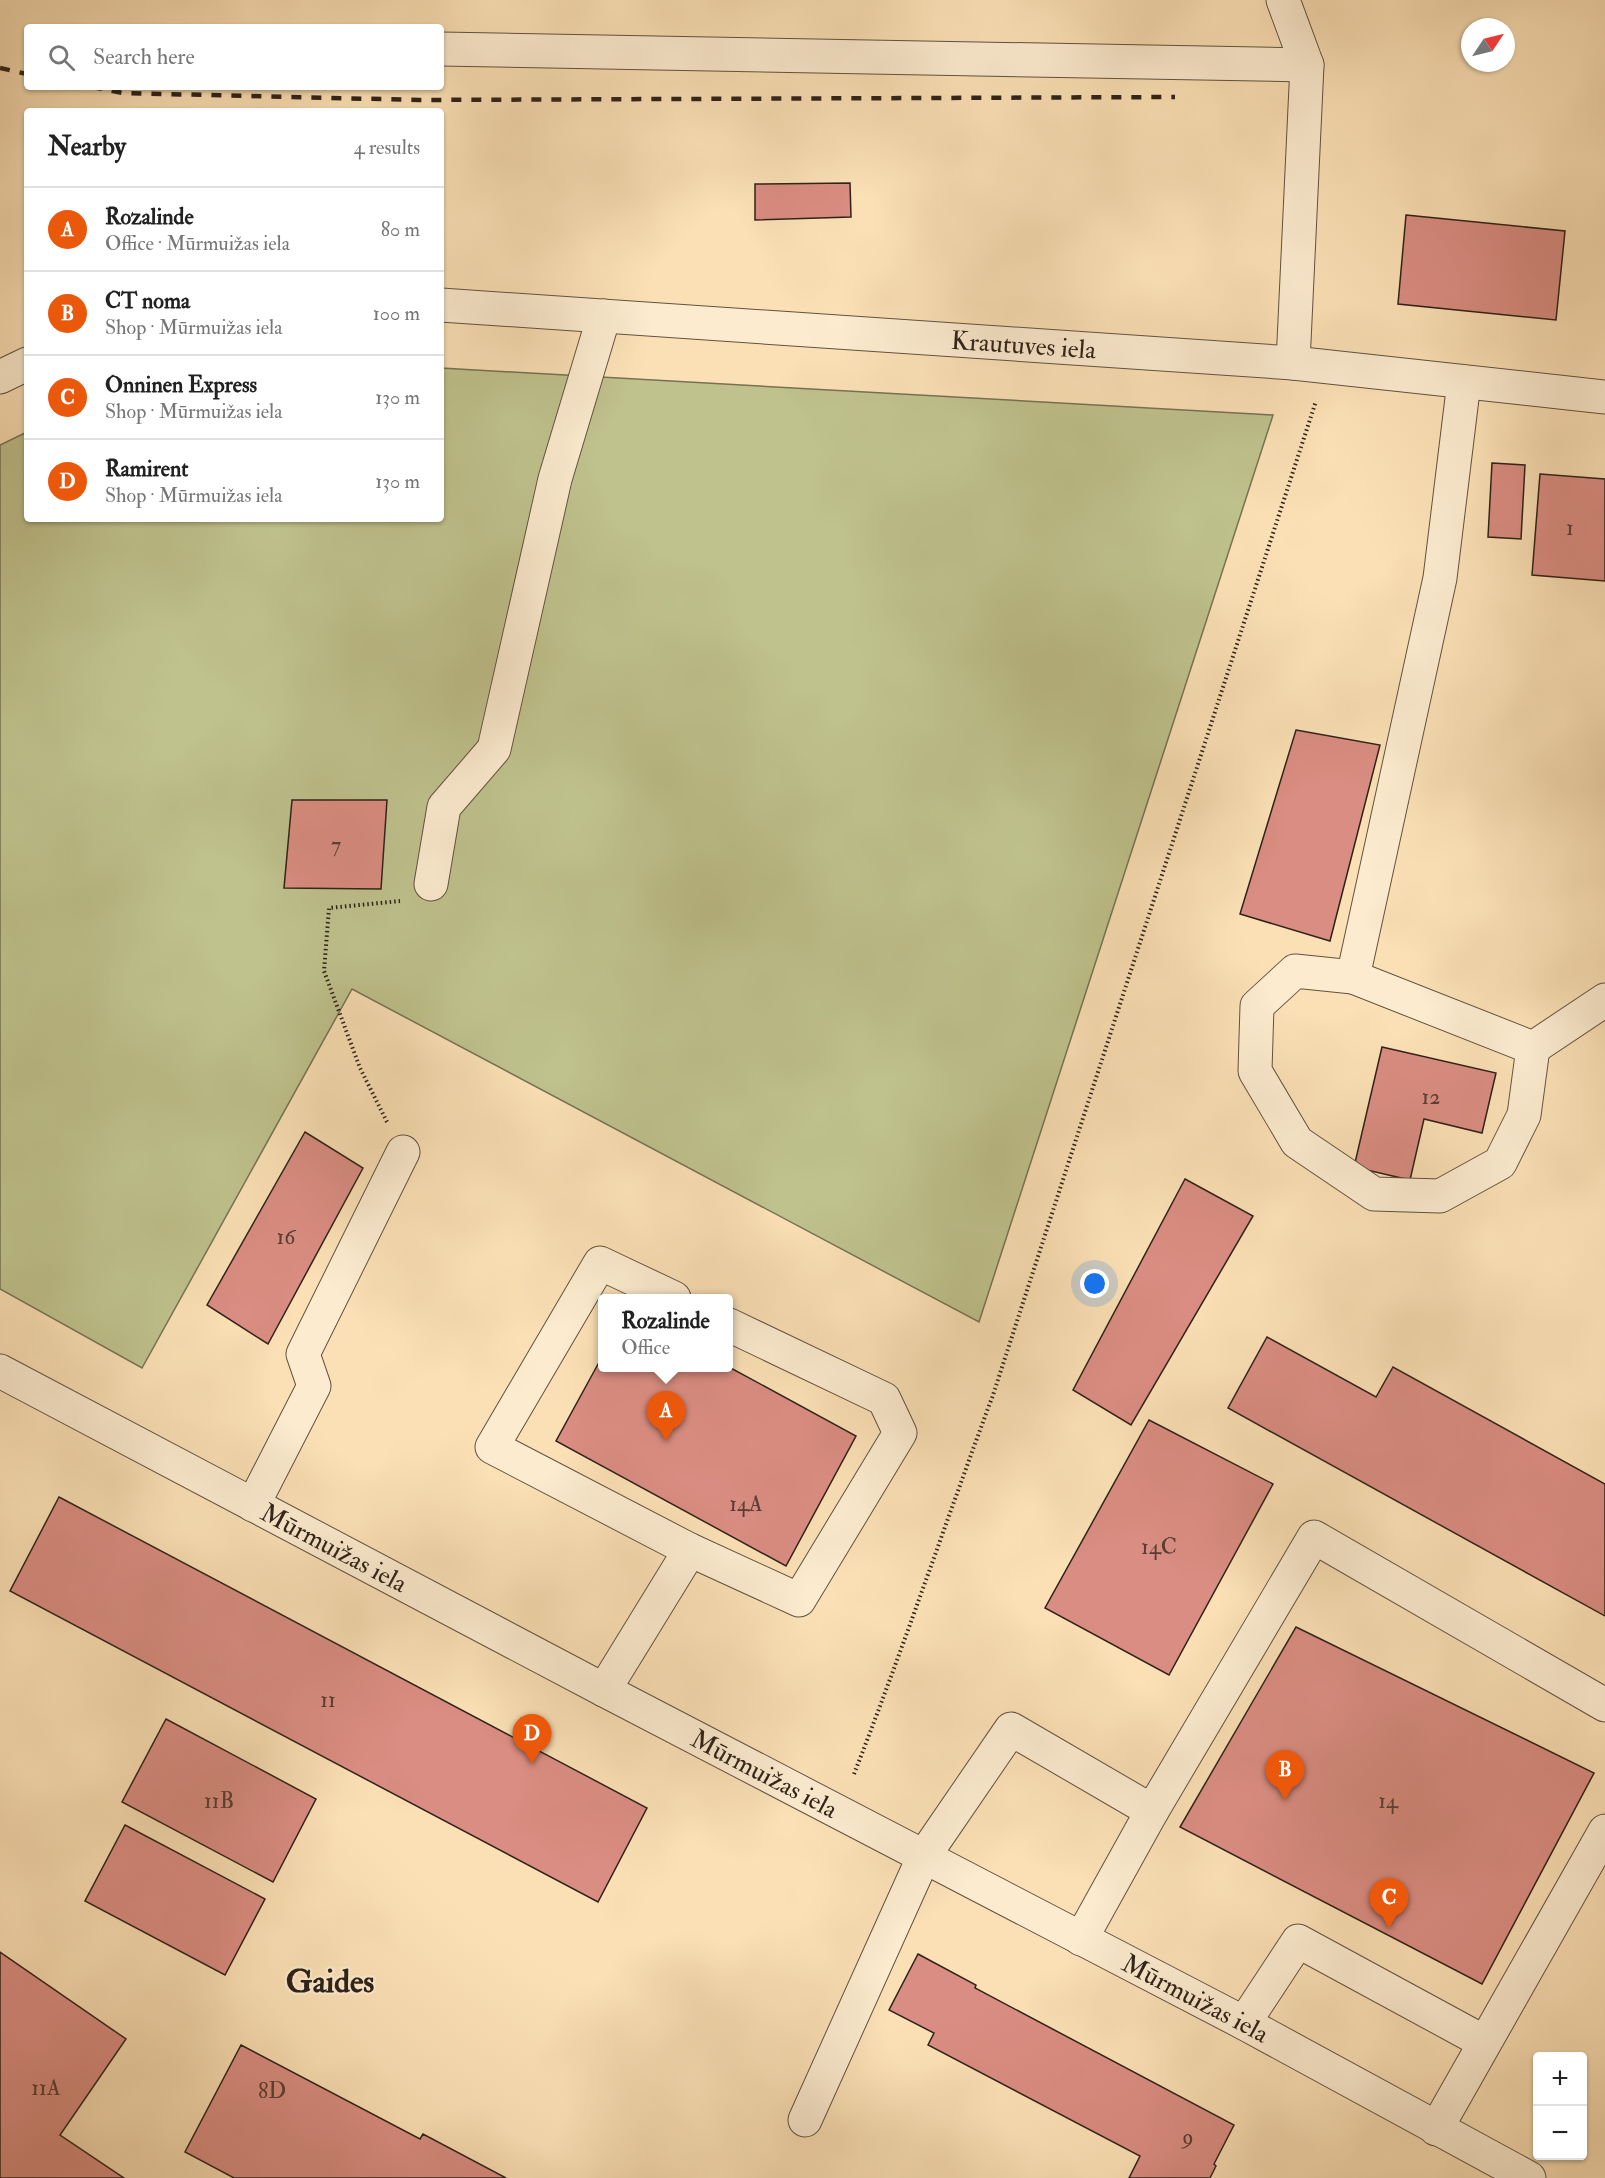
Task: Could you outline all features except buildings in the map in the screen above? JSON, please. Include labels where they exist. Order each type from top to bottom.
[{"type":"street","points":[[1283,0],[1307,65],[1293,363]]},
{"type":"street","points":[[444,49],[1307,65]]},
{"type":"street","name":"Krautuves iela","points":[[444,305],[1293,363],[1605,397]]},
{"type":"street","points":[[430,884],[444,807],[494,749],[555,479],[604,316]]},
{"type":"street","points":[[0,377],[24,365]]},
{"type":"street","points":[[1353,977],[1440,578],[1464,382]]},
{"type":"street","points":[[1533,1048],[1353,977],[1295,971],[1257,1006],[1255,1071],[1297,1142],[1374,1194],[1440,1196],[1500,1163],[1524,1115],[1533,1048],[1605,1000]]},
{"type":"street","points":[[252,1505],[314,1386],[303,1354],[403,1152]]},
{"type":"street","points":[[664,1294],[600,1263],[492,1447],[690,1550],[799,1600],[900,1433],[884,1399],[733,1327]]},
{"type":"street","name":"Mūrmuižas iela","points":[[0,1371],[604,1690],[1244,2023],[1529,2178]]},
{"type":"street","points":[[1081,1939],[1152,1811],[1314,1537],[1605,1705]]},
{"type":"street","points":[[604,1690],[690,1550]]},
{"type":"street","points":[[805,2120],[924,1857],[1011,1729],[1152,1811]]},
{"type":"street","points":[[1436,2129],[1605,1831]]},
{"type":"street","points":[[1244,2023],[1298,1941],[1484,2043]]},
{"type":"path","points":[[854,1774],[886,1693],[993,1395],[1327,366]]},
{"type":"path","points":[[403,1152],[360,1068],[324,971],[329,908],[406,901],[430,884]]},
{"type":"green space","points":[[444,368],[1273,415],[979,1322],[352,989],[142,1368],[0,1289],[0,445],[24,433],[24,522],[444,522]]},
{"type":"railway","points":[[0,68],[24,73]]},
{"type":"railway","points":[[108,90],[123,93],[419,100],[1175,97]]},
{"type":"place","name":"Rozalinde","points":[[666,1441]]},
{"type":"place","name":"Ramirent","points":[[532,1764]]},
{"type":"place","name":"CT noma","points":[[1285,1800]]},
{"type":"place","name":"Onninen Express","points":[[1389,1928]]},
{"type":"district","name":"Gaides","points":[[330,1981]]}]
